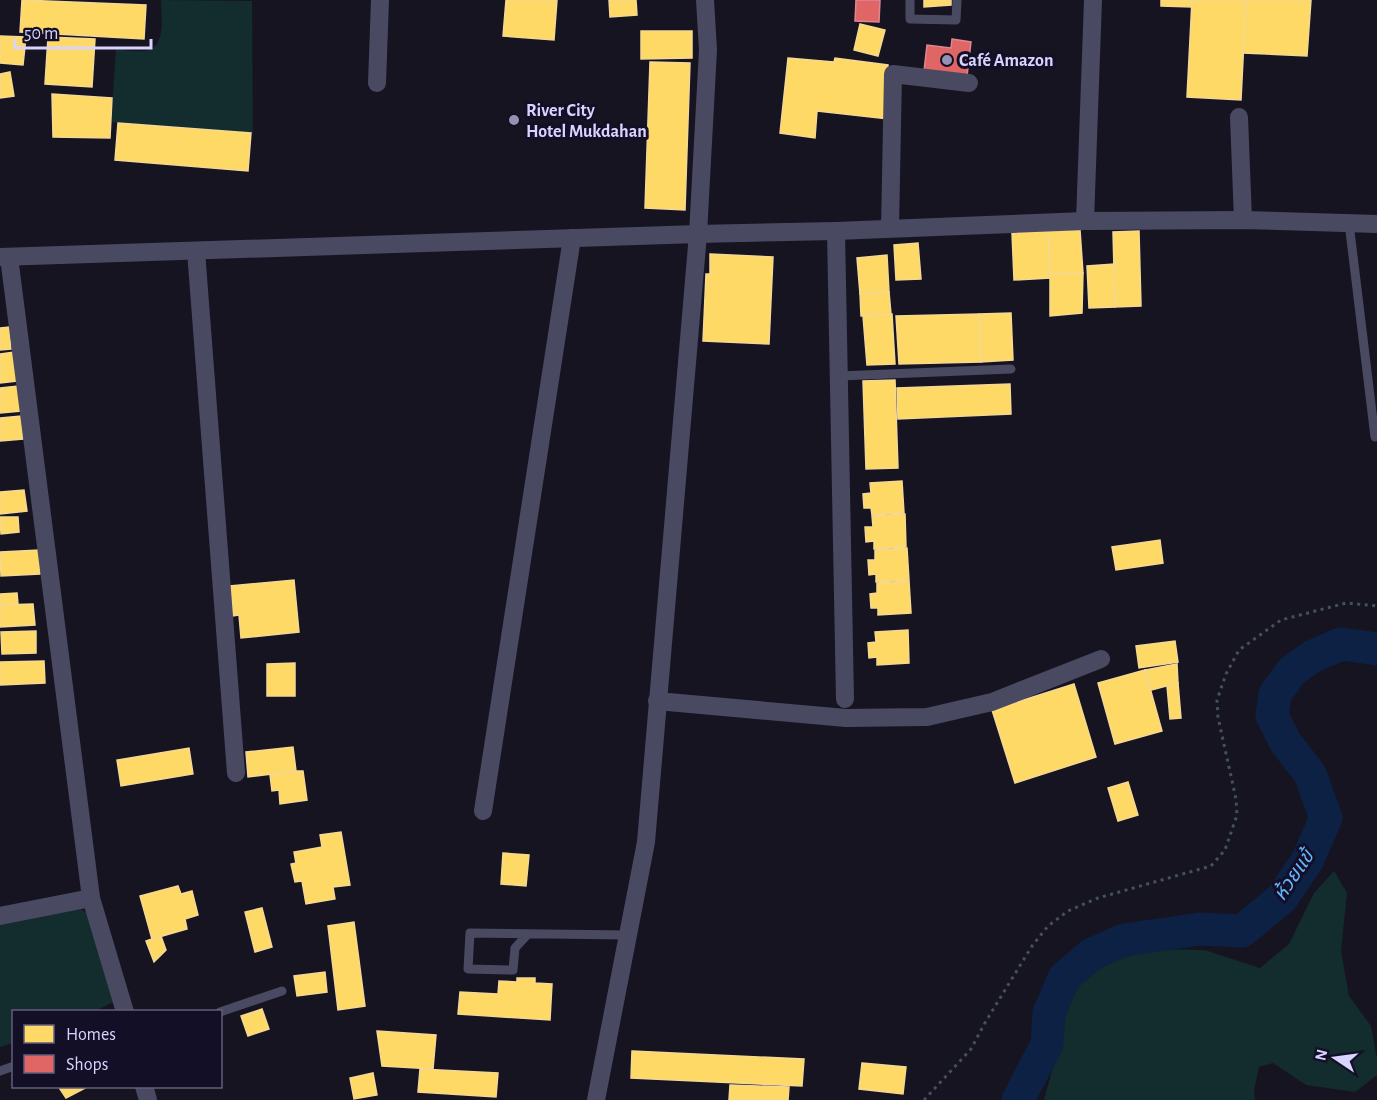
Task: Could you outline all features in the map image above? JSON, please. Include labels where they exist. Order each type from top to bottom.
[{"type":"street","points":[[377,83],[380,0]]},
{"type":"street","points":[[596,1100],[646,842],[698,234],[708,50],[705,0]]},
{"type":"street","points":[[1085,221],[1093,0]]},
{"type":"street","points":[[890,228],[893,74],[969,83]]},
{"type":"street","points":[[1239,117],[1242,220]]},
{"type":"street","points":[[124,1010],[91,898],[5,257],[1085,221],[1242,220],[1377,224]]},
{"type":"street","points":[[836,231],[845,699]]},
{"type":"street","points":[[483,811],[572,238]]},
{"type":"street","points":[[196,250],[236,773]]},
{"type":"street","points":[[657,702],[846,718],[927,717],[992,702],[1101,659]]},
{"type":"street","points":[[0,916],[91,898]]},
{"type":"lane","points":[[910,0],[910,19],[956,20],[957,0]]},
{"type":"lane","points":[[1349,223],[1375,436],[1377,436]]},
{"type":"lane","points":[[839,376],[1011,369]]},
{"type":"lane","points":[[528,934],[515,948],[513,970],[468,969],[470,933],[628,935]]},
{"type":"lane","points":[[222,1011],[282,991]]},
{"type":"path","points":[[924,1100],[971,1049],[1032,945],[1047,926],[1068,911],[1098,898],[1211,866],[1225,850],[1237,814],[1236,799],[1218,717],[1217,700],[1226,674],[1239,650],[1281,620],[1346,603],[1377,606]]},
{"type":"green space","points":[[161,0],[252,1],[253,133],[111,122],[116,49],[145,51],[157,44],[162,22]]},
{"type":"green space","points":[[1334,871],[1347,893],[1341,951],[1349,996],[1371,1026],[1377,1059],[1377,1075],[1355,1092],[1306,1085],[1273,1063],[1259,1067],[1254,1090],[1255,1100],[1044,1100],[1056,1056],[1060,1023],[1070,991],[1095,966],[1151,949],[1205,950],[1260,968],[1289,944],[1314,893]]},
{"type":"green space","points":[[81,909],[88,914],[113,1002],[98,1010],[12,1010],[12,1043],[0,1047],[0,923]]},
{"type":"building: Homes","points":[[22,0],[146,5],[144,39],[20,32]]},
{"type":"building: Homes","points":[[506,0],[557,0],[554,40],[503,36]]},
{"type":"building: Homes","points":[[609,0],[636,0],[637,15],[610,17]]},
{"type":"building: Homes","points":[[924,0],[951,0],[951,5],[924,7]]},
{"type":"building: Homes","points":[[1161,0],[1192,0],[1192,7],[1161,6]]},
{"type":"building: Homes","points":[[1192,0],[1246,0],[1241,100],[1187,97]]},
{"type":"building: Homes","points":[[1246,0],[1311,0],[1307,56],[1243,53]]},
{"type":"building: Homes","points":[[860,24],[885,30],[878,56],[854,50]]},
{"type":"building: Homes","points":[[641,31],[692,31],[692,58],[641,59]]},
{"type":"building: Homes","points":[[0,36],[26,37],[23,65],[0,63]]},
{"type":"building: Homes","points":[[48,37],[95,39],[92,87],[45,84]]},
{"type":"building: Homes","points":[[788,58],[834,62],[835,58],[888,65],[888,119],[817,111],[815,138],[780,133]]},
{"type":"building: Homes","points":[[650,62],[690,63],[685,210],[645,208]]},
{"type":"building: Homes","points":[[10,72],[14,96],[0,98],[0,74]]},
{"type":"building: Homes","points":[[52,94],[112,98],[110,138],[53,137]]},
{"type":"building: Homes","points":[[118,123],[251,133],[248,171],[115,160]]},
{"type":"building: Homes","points":[[1080,230],[1083,273],[1050,274],[1048,231]]},
{"type":"building: Homes","points":[[1048,231],[1050,278],[1014,280],[1012,233]]},
{"type":"building: Homes","points":[[1139,231],[1141,306],[1115,307],[1113,232]]},
{"type":"building: Homes","points":[[918,243],[921,279],[896,280],[894,245]]},
{"type":"building: Homes","points":[[710,254],[773,257],[769,344],[703,341],[706,274],[710,274]]},
{"type":"building: Homes","points":[[887,255],[889,292],[860,294],[857,258]]},
{"type":"building: Homes","points":[[1114,264],[1115,307],[1089,308],[1087,266]]},
{"type":"building: Homes","points":[[1083,273],[1082,313],[1050,316],[1050,274]]},
{"type":"building: Homes","points":[[889,292],[891,314],[861,316],[860,294]]},
{"type":"building: Homes","points":[[1011,313],[1013,360],[981,362],[979,314]]},
{"type":"building: Homes","points":[[892,314],[895,364],[867,365],[863,316]]},
{"type":"building: Homes","points":[[979,314],[981,362],[899,364],[896,316]]},
{"type":"building: Homes","points":[[9,327],[11,349],[0,350],[0,328]]},
{"type":"building: Homes","points":[[14,352],[17,381],[0,383],[0,354]]},
{"type":"building: Homes","points":[[895,380],[898,468],[866,469],[863,381]]},
{"type":"building: Homes","points":[[1010,384],[1011,414],[898,419],[897,388]]},
{"type":"building: Homes","points":[[18,386],[21,411],[0,413],[0,388]]},
{"type":"building: Homes","points":[[21,416],[23,439],[0,441],[0,418]]},
{"type":"building: Homes","points":[[902,481],[904,513],[872,515],[871,508],[864,508],[863,494],[871,493],[870,483]]},
{"type":"building: Homes","points":[[24,490],[27,511],[0,514],[0,492]]},
{"type":"building: Homes","points":[[905,514],[906,547],[874,549],[874,541],[866,542],[865,527],[873,527],[872,516]]},
{"type":"building: Homes","points":[[0,517],[18,517],[19,532],[1,534]]},
{"type":"building: Homes","points":[[1160,540],[1163,563],[1116,570],[1112,547]]},
{"type":"building: Homes","points":[[907,548],[909,580],[876,582],[876,574],[869,575],[868,560],[875,560],[875,550]]},
{"type":"building: Homes","points":[[39,550],[40,574],[1,576],[0,552]]},
{"type":"building: Homes","points":[[294,580],[299,632],[241,638],[239,615],[233,616],[230,586]]},
{"type":"building: Homes","points":[[909,581],[911,613],[878,615],[878,608],[871,608],[870,594],[877,593],[877,583]]},
{"type":"building: Homes","points":[[17,593],[18,604],[0,605],[0,594]]},
{"type":"building: Homes","points":[[33,604],[35,625],[0,627],[0,605]]},
{"type":"building: Homes","points":[[908,630],[909,663],[877,665],[877,657],[869,658],[868,643],[876,642],[875,632]]},
{"type":"building: Homes","points":[[36,631],[36,653],[2,654],[1,632]]},
{"type":"building: Homes","points":[[1175,641],[1178,662],[1139,668],[1136,646]]},
{"type":"building: Homes","points":[[44,661],[45,683],[0,685],[0,662]]},
{"type":"building: Homes","points":[[295,663],[295,696],[267,696],[267,664]]},
{"type":"building: Homes","points":[[1177,664],[1178,683],[1151,690],[1145,670]]},
{"type":"building: Homes","points":[[1145,670],[1162,731],[1115,744],[1098,683]]},
{"type":"building: Homes","points":[[1178,683],[1181,718],[1170,719],[1167,686]]},
{"type":"building: Homes","points":[[1074,684],[1096,757],[1015,783],[992,710]]},
{"type":"building: Homes","points":[[293,747],[296,771],[248,777],[246,752]]},
{"type":"building: Homes","points":[[189,748],[193,774],[121,786],[117,760]]},
{"type":"building: Homes","points":[[303,771],[307,800],[280,804],[279,790],[272,791],[270,775]]},
{"type":"building: Homes","points":[[1128,782],[1138,815],[1118,821],[1108,788]]},
{"type":"building: Homes","points":[[341,832],[350,885],[333,887],[335,899],[306,904],[302,881],[295,882],[291,864],[296,863],[294,852],[322,847],[320,835]]},
{"type":"building: Homes","points":[[503,853],[529,855],[526,886],[501,884]]},
{"type":"building: Homes","points":[[178,886],[181,894],[192,891],[198,915],[185,919],[187,929],[152,939],[140,896]]},
{"type":"building: Homes","points":[[262,908],[272,947],[255,952],[245,912]]},
{"type":"building: Homes","points":[[354,922],[365,1006],[338,1010],[328,926]]},
{"type":"building: Homes","points":[[161,936],[166,950],[154,962],[146,941]]},
{"type":"building: Homes","points":[[325,972],[327,992],[297,996],[294,976]]},
{"type":"building: Homes","points":[[517,978],[535,978],[535,983],[552,984],[550,1020],[458,1014],[460,992],[498,994],[499,981],[517,982]]},
{"type":"building: Homes","points":[[262,1009],[269,1029],[248,1036],[241,1016]]},
{"type":"building: Homes","points":[[377,1031],[436,1035],[433,1069],[382,1066]]},
{"type":"building: Homes","points":[[632,1051],[804,1059],[802,1086],[631,1078]]},
{"type":"building: Homes","points":[[862,1063],[906,1067],[903,1094],[859,1089]]},
{"type":"building: Homes","points":[[420,1069],[498,1073],[496,1097],[418,1092]]},
{"type":"building: Homes","points":[[373,1073],[377,1095],[354,1099],[350,1078]]},
{"type":"building: Homes","points":[[730,1085],[789,1087],[788,1100],[729,1100]]},
{"type":"building: Homes","points":[[59,1088],[85,1088],[66,1098]]},
{"type":"building: Shops","points":[[856,0],[880,0],[879,22],[855,21]]},
{"type":"building: Shops","name":"Café Amazon","points":[[952,39],[971,42],[967,76],[924,71],[927,45],[951,48]]},
{"type":"waterway","name":"ห้วยแข้","points":[[1018,1100],[1047,1044],[1049,1013],[1064,978],[1092,954],[1124,940],[1200,929],[1242,931],[1282,898],[1307,861],[1326,818],[1310,774],[1286,743],[1272,716],[1275,694],[1292,671],[1313,656],[1341,644],[1377,649]]},
{"type":"place","name":"Café Amazon","points":[[947,60]]},
{"type":"place","name":"River City Hotel Mukdahan","points":[[514,120]]}]
